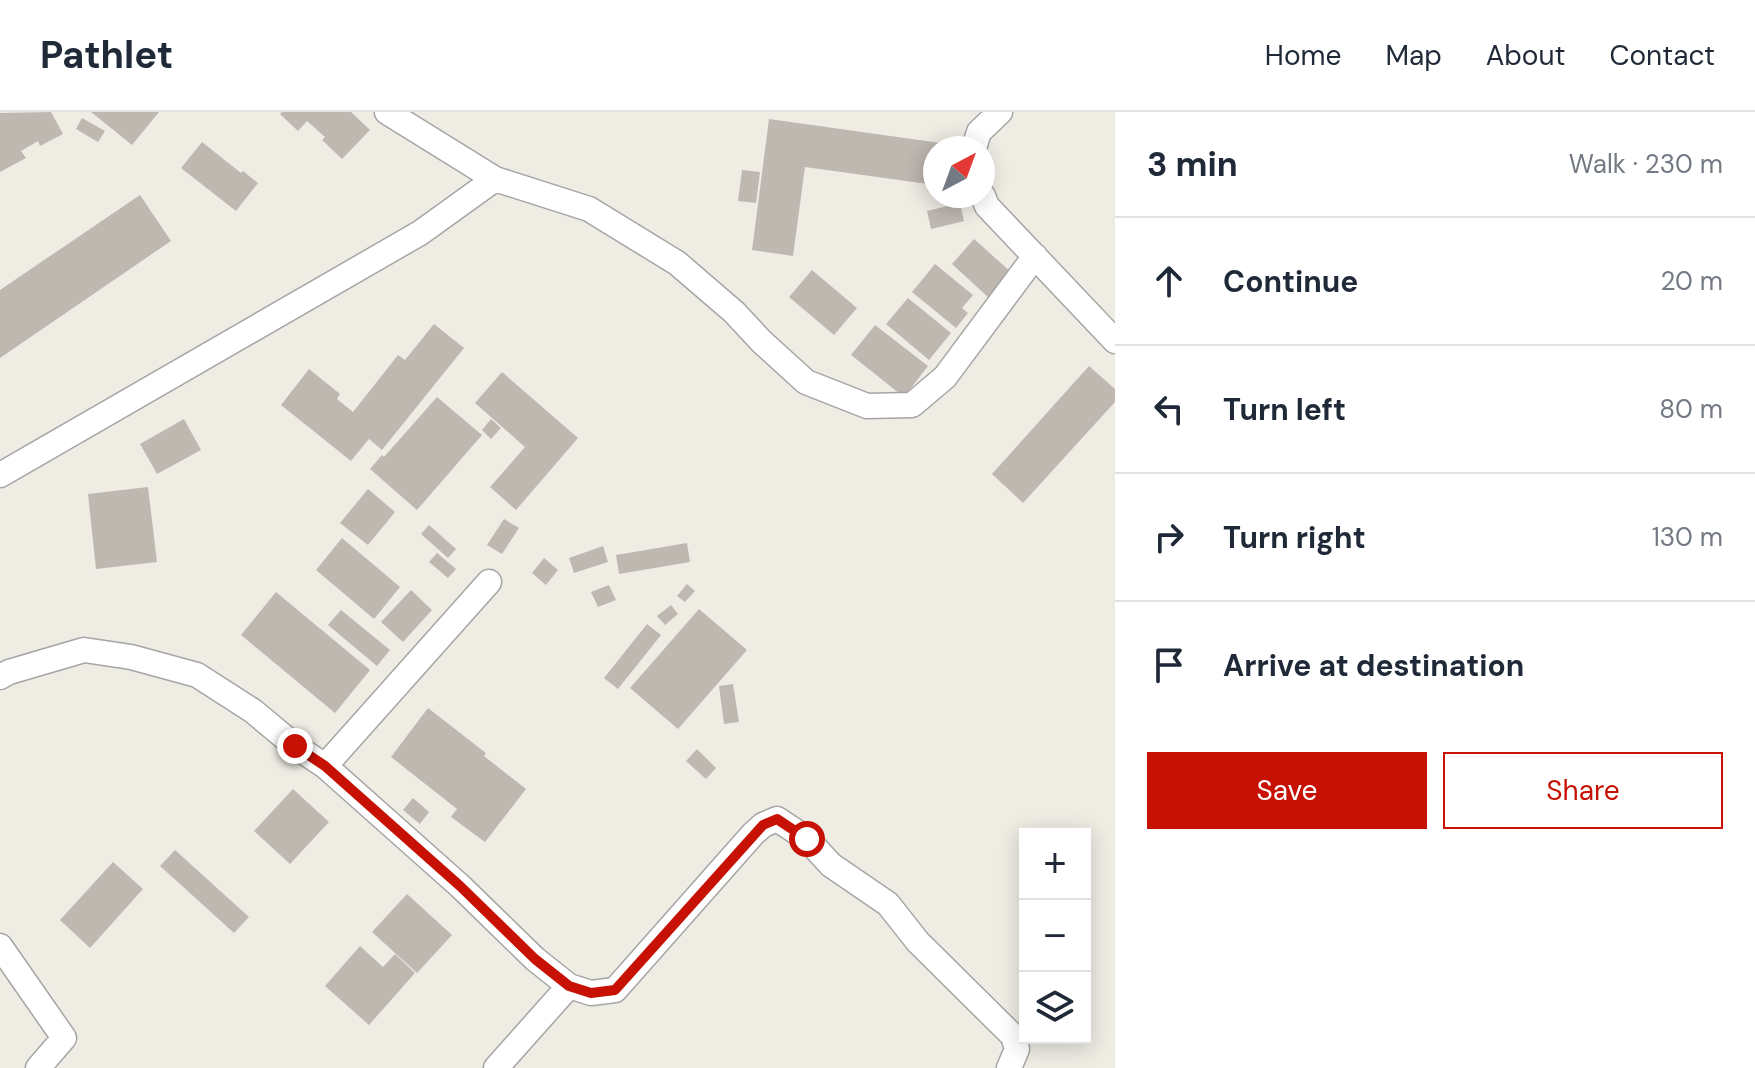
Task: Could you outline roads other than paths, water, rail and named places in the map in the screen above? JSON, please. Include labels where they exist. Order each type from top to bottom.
[{"type":"street","points":[[387,112],[495,179],[589,209],[677,263],[734,312],[806,382],[867,406],[912,405],[945,377],[1035,256]]},
{"type":"street","points":[[978,136],[1000,112]]},
{"type":"street","points":[[0,475],[420,233],[495,179]]},
{"type":"street","points":[[989,208],[1115,341]]},
{"type":"street","points":[[325,766],[489,582]]},
{"type":"street","points":[[0,677],[84,650],[131,657],[197,675],[253,711],[325,766],[460,886],[535,959],[569,986],[591,993],[615,990],[753,834],[777,819],[807,839],[831,865],[888,904],[918,942],[1013,1036],[1017,1049],[1009,1068]]},
{"type":"street","points":[[0,946],[64,1038],[38,1068]]},
{"type":"street","points":[[496,1068],[569,986]]}]
